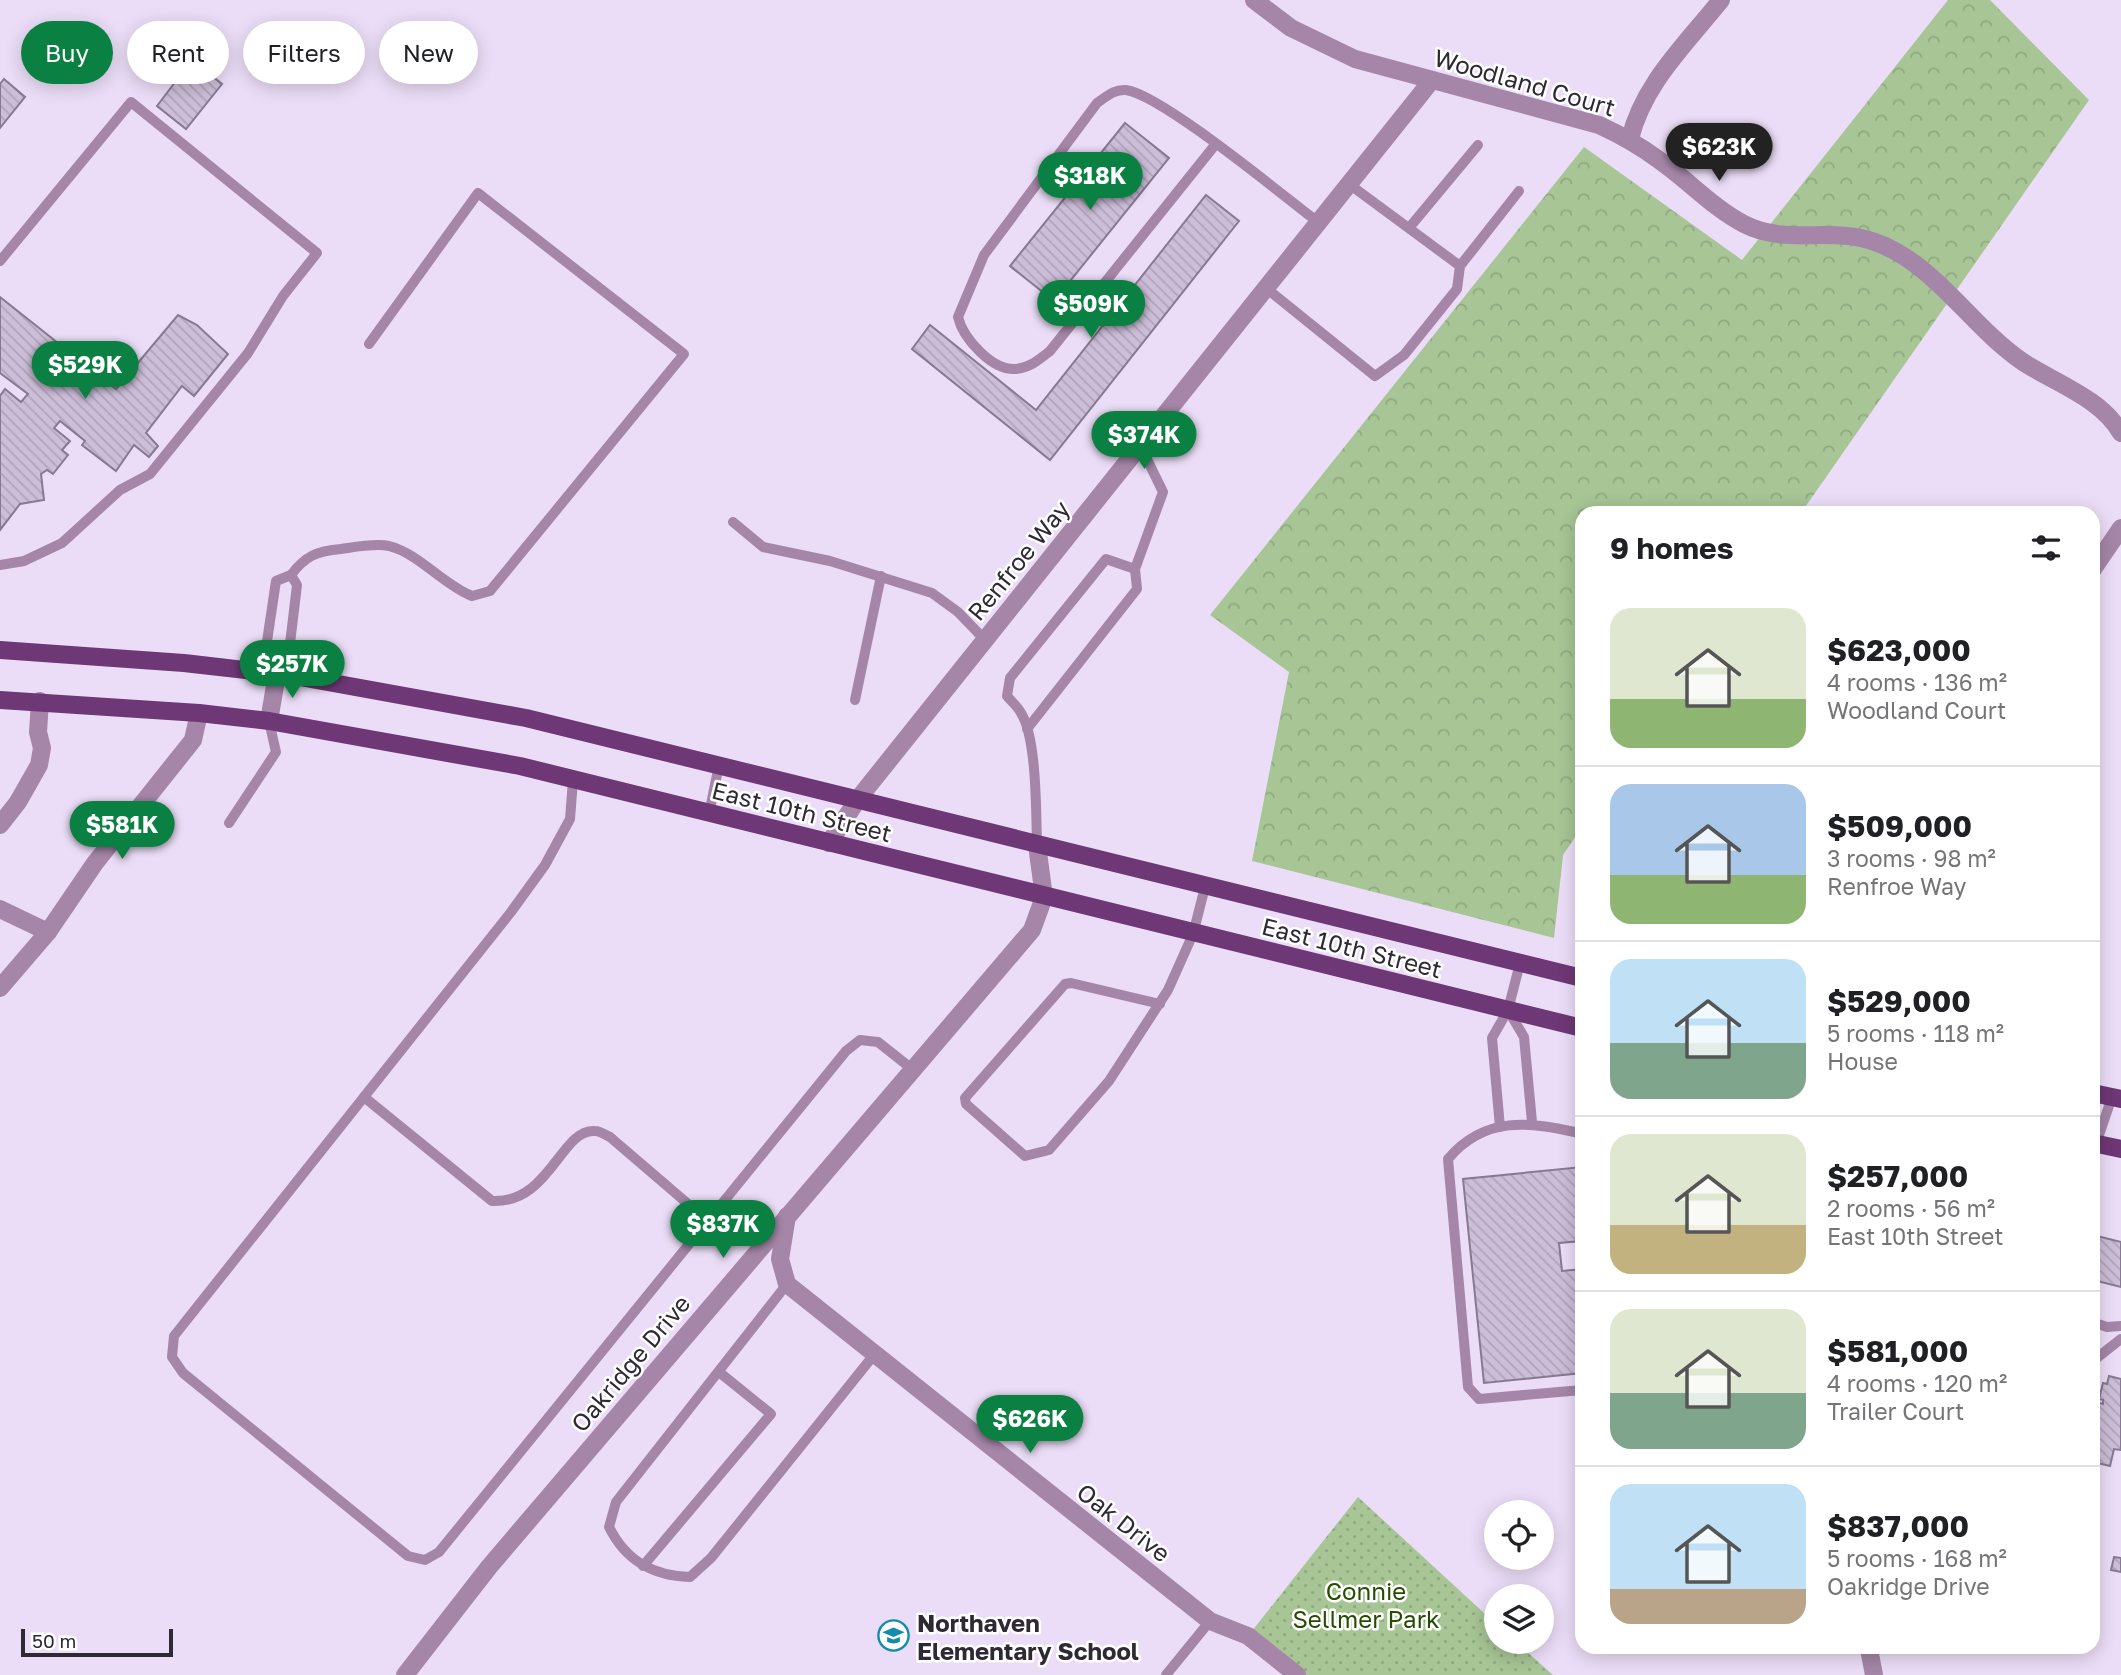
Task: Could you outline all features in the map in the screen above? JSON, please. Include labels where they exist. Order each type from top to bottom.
[{"type":"main road","name":"East 10th Street","points":[[0,650],[184,663],[277,674],[501,713],[1575,976]]},
{"type":"main road","name":"East 10th Street","points":[[0,699],[199,713],[269,721],[434,749],[573,780],[1575,1026]]},
{"type":"main road","points":[[2100,1145],[2121,1149]]},
{"type":"street","name":"Woodland Court","points":[[1254,0],[1291,28],[1327,48],[1355,59],[1599,125],[1630,139],[1723,212],[1765,233],[1790,237],[1848,236],[1871,240],[1894,249],[1940,284],[2000,346],[2098,407],[2115,422],[2121,433]]},
{"type":"street","points":[[1630,139],[1636,113],[1648,91],[1721,0]]},
{"type":"street","name":"Renfroe Way","points":[[829,843],[858,799],[1432,79]]},
{"type":"street","points":[[2100,559],[2121,528]]},
{"type":"street","points":[[269,721],[277,674]]},
{"type":"street","points":[[0,825],[18,802],[39,765],[42,748],[38,732],[40,701]]},
{"type":"street","points":[[0,988],[48,932],[95,863],[193,740],[199,713]]},
{"type":"street","name":"Oakridge Drive","points":[[405,1675],[489,1567],[787,1214],[1032,930],[1044,897],[1037,845]]},
{"type":"street","points":[[0,909],[48,932]]},
{"type":"street","points":[[787,1214],[780,1259],[787,1284]]},
{"type":"street","name":"Oak Drive","points":[[787,1284],[873,1356],[1210,1621],[1248,1636],[1297,1675]]},
{"type":"street","points":[[1869,1654],[1874,1675]]},
{"type":"lane","points":[[1215,145],[1050,351],[1034,364],[1018,369],[1004,368],[968,342],[958,317],[984,255],[1097,103],[1112,92],[1124,90],[1142,95],[1215,145],[1318,222]]},
{"type":"lane","points":[[0,261],[131,102],[317,253],[283,296],[247,353],[150,474],[120,490],[62,542],[24,561],[0,565]]},
{"type":"lane","points":[[1409,228],[1478,145]]},
{"type":"lane","points":[[1349,184],[1460,266]]},
{"type":"lane","points":[[1266,288],[1375,376],[1404,355],[1457,289],[1460,266],[1519,191]]},
{"type":"lane","points":[[277,674],[266,648],[276,581],[291,575],[303,559],[324,551],[388,546],[415,559],[451,587],[472,596],[490,591],[684,354],[478,193],[369,344]]},
{"type":"lane","points":[[1027,729],[1136,589],[1135,569],[1163,492],[1140,445]]},
{"type":"lane","points":[[733,522],[762,547],[881,576],[932,593],[958,612],[985,640]]},
{"type":"lane","points":[[1037,845],[1035,787],[1027,729],[1022,714],[1007,696],[1010,678],[1106,559],[1135,569]]},
{"type":"lane","points":[[277,674],[289,652],[297,585],[291,575]]},
{"type":"lane","points":[[855,699],[881,576]]},
{"type":"lane","points":[[229,823],[276,752],[269,721]]},
{"type":"lane","points":[[709,814],[719,765]]},
{"type":"lane","points":[[573,780],[570,819],[545,864],[174,1336],[172,1357],[183,1373],[408,1556],[425,1560],[439,1552],[846,1051],[860,1040],[878,1042],[912,1069]]},
{"type":"lane","points":[[1160,1004],[1071,982],[1065,984],[965,1098],[966,1104],[1025,1156],[1049,1150],[1103,1090],[1160,1004],[1193,934],[1205,887]]},
{"type":"lane","points":[[1500,1127],[1492,1038],[1508,1010],[1520,963]]},
{"type":"lane","points":[[1508,1010],[1524,1037],[1532,1122]]},
{"type":"lane","points":[[364,1097],[492,1201],[511,1202],[527,1195],[581,1134],[596,1130],[610,1138],[708,1221]]},
{"type":"lane","points":[[2100,1132],[2117,1098]]},
{"type":"lane","points":[[1575,1132],[1532,1122],[1500,1127],[1462,1142],[1448,1159],[1468,1387],[1479,1399],[1575,1391]]},
{"type":"lane","points":[[787,1284],[616,1502],[609,1528],[618,1544],[643,1566],[664,1576],[690,1577],[711,1558],[873,1356]]},
{"type":"lane","points":[[2100,1325],[2121,1326]]},
{"type":"lane","points":[[2100,1356],[2121,1339]]},
{"type":"lane","points":[[643,1566],[771,1414],[719,1372]]},
{"type":"lane","points":[[1166,1675],[1210,1621]]},
{"type":"green space","points":[[1948,0],[1990,0],[2089,100],[1806,506],[1575,506],[1575,837],[1563,855],[1554,938],[1252,861],[1289,672],[1210,615],[1584,147],[1742,260]]},
{"type":"green space","name":"Connie Sellmer Park","points":[[1358,1497],[1484,1613],[1484,1654],[1529,1654],[1553,1675],[1297,1675],[1248,1636]]},
{"type":"building","points":[[4,79],[25,97],[0,128],[0,84]]},
{"type":"building","points":[[174,84],[222,84],[186,129],[157,106]]},
{"type":"building","points":[[1125,123],[1169,158],[1054,301],[1010,266]]},
{"type":"building","points":[[1206,195],[1239,221],[1050,460],[912,349],[930,325],[1036,410]]},
{"type":"building","points":[[0,297],[116,389],[178,315],[197,325],[228,354],[194,396],[182,386],[146,433],[158,446],[149,457],[134,445],[116,471],[82,445],[85,441],[60,421],[54,428],[70,441],[62,450],[68,455],[53,474],[47,470],[41,474],[44,500],[20,504],[0,530],[0,396],[5,389],[21,402],[28,394],[0,373]]},
{"type":"building","points":[[1575,1168],[1575,1242],[1559,1243],[1562,1271],[1575,1270],[1575,1374],[1484,1383],[1463,1179]]},
{"type":"building","points":[[2100,1237],[2121,1242],[2121,1287],[2100,1282]]},
{"type":"building","points":[[2109,1376],[2121,1379],[2121,1450],[2114,1449],[2110,1466],[2100,1464],[2100,1403],[2103,1404],[2103,1400],[2100,1399],[2100,1395],[2103,1383],[2107,1384]]},
{"type":"building","points":[[2114,1557],[2121,1558],[2121,1572],[2111,1570]]},
{"type":"place","name":"Northaven Elementary School","points":[[894,1636]]}]
